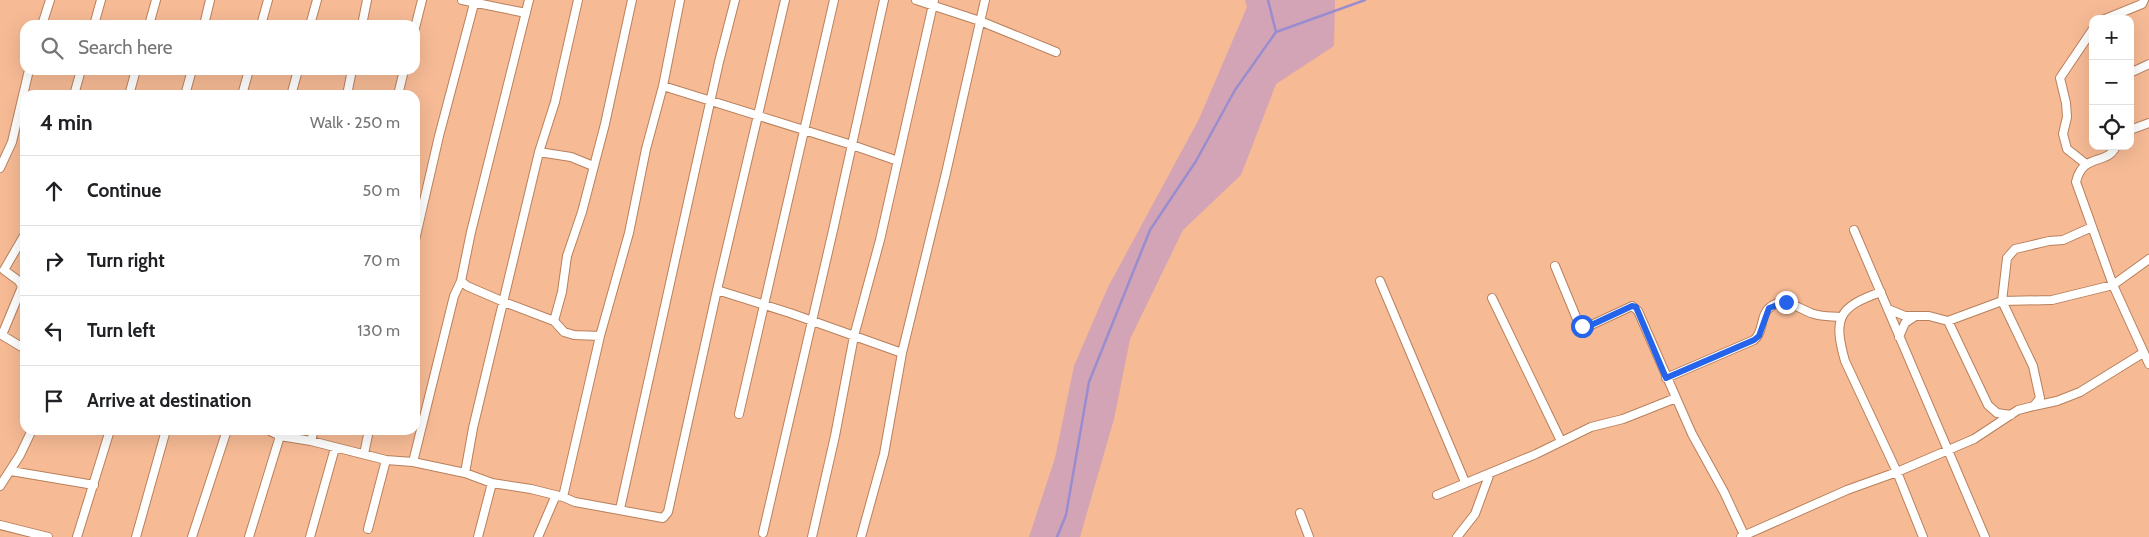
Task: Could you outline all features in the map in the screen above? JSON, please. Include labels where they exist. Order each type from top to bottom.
[{"type":"street","points":[[44,20],[50,0]]},
{"type":"street","points":[[95,20],[101,0]]},
{"type":"street","points":[[151,20],[156,0]]},
{"type":"street","points":[[205,20],[210,0]]},
{"type":"street","points":[[262,20],[268,0]]},
{"type":"street","points":[[311,20],[317,0]]},
{"type":"street","points":[[363,20],[367,0]]},
{"type":"street","points":[[417,20],[422,0]]},
{"type":"street","points":[[462,0],[526,13]]},
{"type":"street","points":[[420,434],[454,296],[461,280],[471,232],[530,0]]},
{"type":"street","points":[[465,473],[473,428],[539,152],[555,102],[578,0]]},
{"type":"street","points":[[554,321],[562,292],[567,256],[588,190],[605,124],[632,0]]},
{"type":"street","points":[[538,537],[560,496],[600,336],[629,233],[646,149],[663,86],[680,0]]},
{"type":"street","points":[[620,509],[735,0]]},
{"type":"street","points":[[249,537],[280,436],[311,441],[386,460],[413,462],[465,473],[492,483],[560,496],[575,502],[663,518],[668,512],[717,290],[785,0]]},
{"type":"street","points":[[739,414],[834,0]]},
{"type":"street","points":[[763,533],[884,0]]},
{"type":"street","points":[[916,0],[934,3],[1056,52]]},
{"type":"street","points":[[861,537],[884,454],[902,353],[985,0]]},
{"type":"street","points":[[2115,15],[2142,4],[2144,0]]},
{"type":"street","points":[[420,219],[475,2]]},
{"type":"street","points":[[812,537],[835,436],[854,336],[898,162],[934,3]]},
{"type":"street","points":[[2086,164],[2067,148],[2063,134],[2067,117],[2066,103],[2060,78],[2089,35]]},
{"type":"street","points":[[2134,71],[2149,64]]},
{"type":"street","points":[[24,90],[28,75]]},
{"type":"street","points":[[75,90],[80,75]]},
{"type":"street","points":[[130,90],[135,75]]},
{"type":"street","points":[[186,90],[191,75]]},
{"type":"street","points":[[243,90],[248,75]]},
{"type":"street","points":[[293,90],[297,75]]},
{"type":"street","points":[[348,90],[351,75]]},
{"type":"street","points":[[399,90],[403,75]]},
{"type":"street","points":[[663,86],[852,145],[898,162]]},
{"type":"street","points":[[0,168],[12,142],[20,108]]},
{"type":"street","points":[[2134,129],[2149,123]]},
{"type":"street","points":[[2113,150],[2109,155],[2086,164],[2078,174],[2076,182],[2113,286],[2149,364]]},
{"type":"street","points":[[539,152],[571,157],[593,166]]},
{"type":"street","points":[[2034,406],[2040,398],[2035,374],[2002,301],[2007,258],[2009,253],[2024,246],[2063,240],[2092,227]]},
{"type":"street","points":[[1854,230],[1985,537]]},
{"type":"street","points":[[20,243],[4,270],[20,283]]},
{"type":"street","points":[[1888,309],[1898,315],[1929,316],[1948,321],[2002,301],[2052,300],[2113,286],[2149,259]]},
{"type":"street","points":[[1556,266],[1579,324],[1582,326],[1587,327],[1632,306],[1636,307],[1692,434],[1744,536],[1847,490],[1897,472],[1948,450],[1974,438],[2018,410],[2064,399],[2080,392],[2143,353]]},
{"type":"street","points":[[461,280],[467,286],[554,321],[564,332],[574,335],[600,336]]},
{"type":"street","points":[[1380,281],[1465,482]]},
{"type":"street","points":[[717,290],[811,320],[902,353]]},
{"type":"street","points":[[20,292],[1,335],[20,346]]},
{"type":"street","points":[[1881,292],[1850,305],[1841,317],[1839,327],[1845,361],[1897,472],[1923,537]]},
{"type":"street","points":[[1492,298],[1561,441]]},
{"type":"street","points":[[1666,378],[1754,340],[1759,336],[1766,312],[1774,305],[1786,302],[1797,305],[1814,314],[1841,317]]},
{"type":"street","points":[[1899,337],[1906,323],[1914,317]]},
{"type":"street","points":[[1948,321],[1988,405],[1997,413],[2011,415]]},
{"type":"street","points":[[1437,495],[1536,454],[1591,427],[1623,419],[1676,398]]},
{"type":"street","points":[[0,486],[11,471],[29,435]]},
{"type":"street","points":[[77,537],[109,435]]},
{"type":"street","points":[[136,537],[165,435]]},
{"type":"street","points":[[192,537],[225,435]]},
{"type":"street","points":[[311,441],[313,435]]},
{"type":"street","points":[[364,454],[368,435]]},
{"type":"street","points":[[413,462],[420,435]]},
{"type":"street","points":[[310,537],[335,448]]},
{"type":"street","points":[[368,529],[386,460]]},
{"type":"street","points":[[11,471],[94,485]]},
{"type":"street","points":[[1457,537],[1476,514],[1490,473]]},
{"type":"street","points":[[478,537],[492,483]]},
{"type":"street","points":[[1300,513],[1309,537]]},
{"type":"street","points":[[0,525],[48,537]]},
{"type":"shaded area","points":[[1245,0],[1335,0],[1334,46],[1276,84],[1241,175],[1183,230],[1130,339],[1114,419],[1080,537],[1029,537],[1055,458],[1074,366],[1108,287],[1199,119],[1247,7]]},
{"type":"waterway","points":[[1057,537],[1066,515],[1089,382],[1150,230],[1196,161],[1235,90],[1276,32],[1268,0]]},
{"type":"waterway","points":[[1276,32],[1365,0]]},
{"type":"route","points":[[1582,326],[1587,327],[1632,306],[1636,307],[1666,378],[1754,340],[1759,336],[1769,308],[1786,302]]}]
